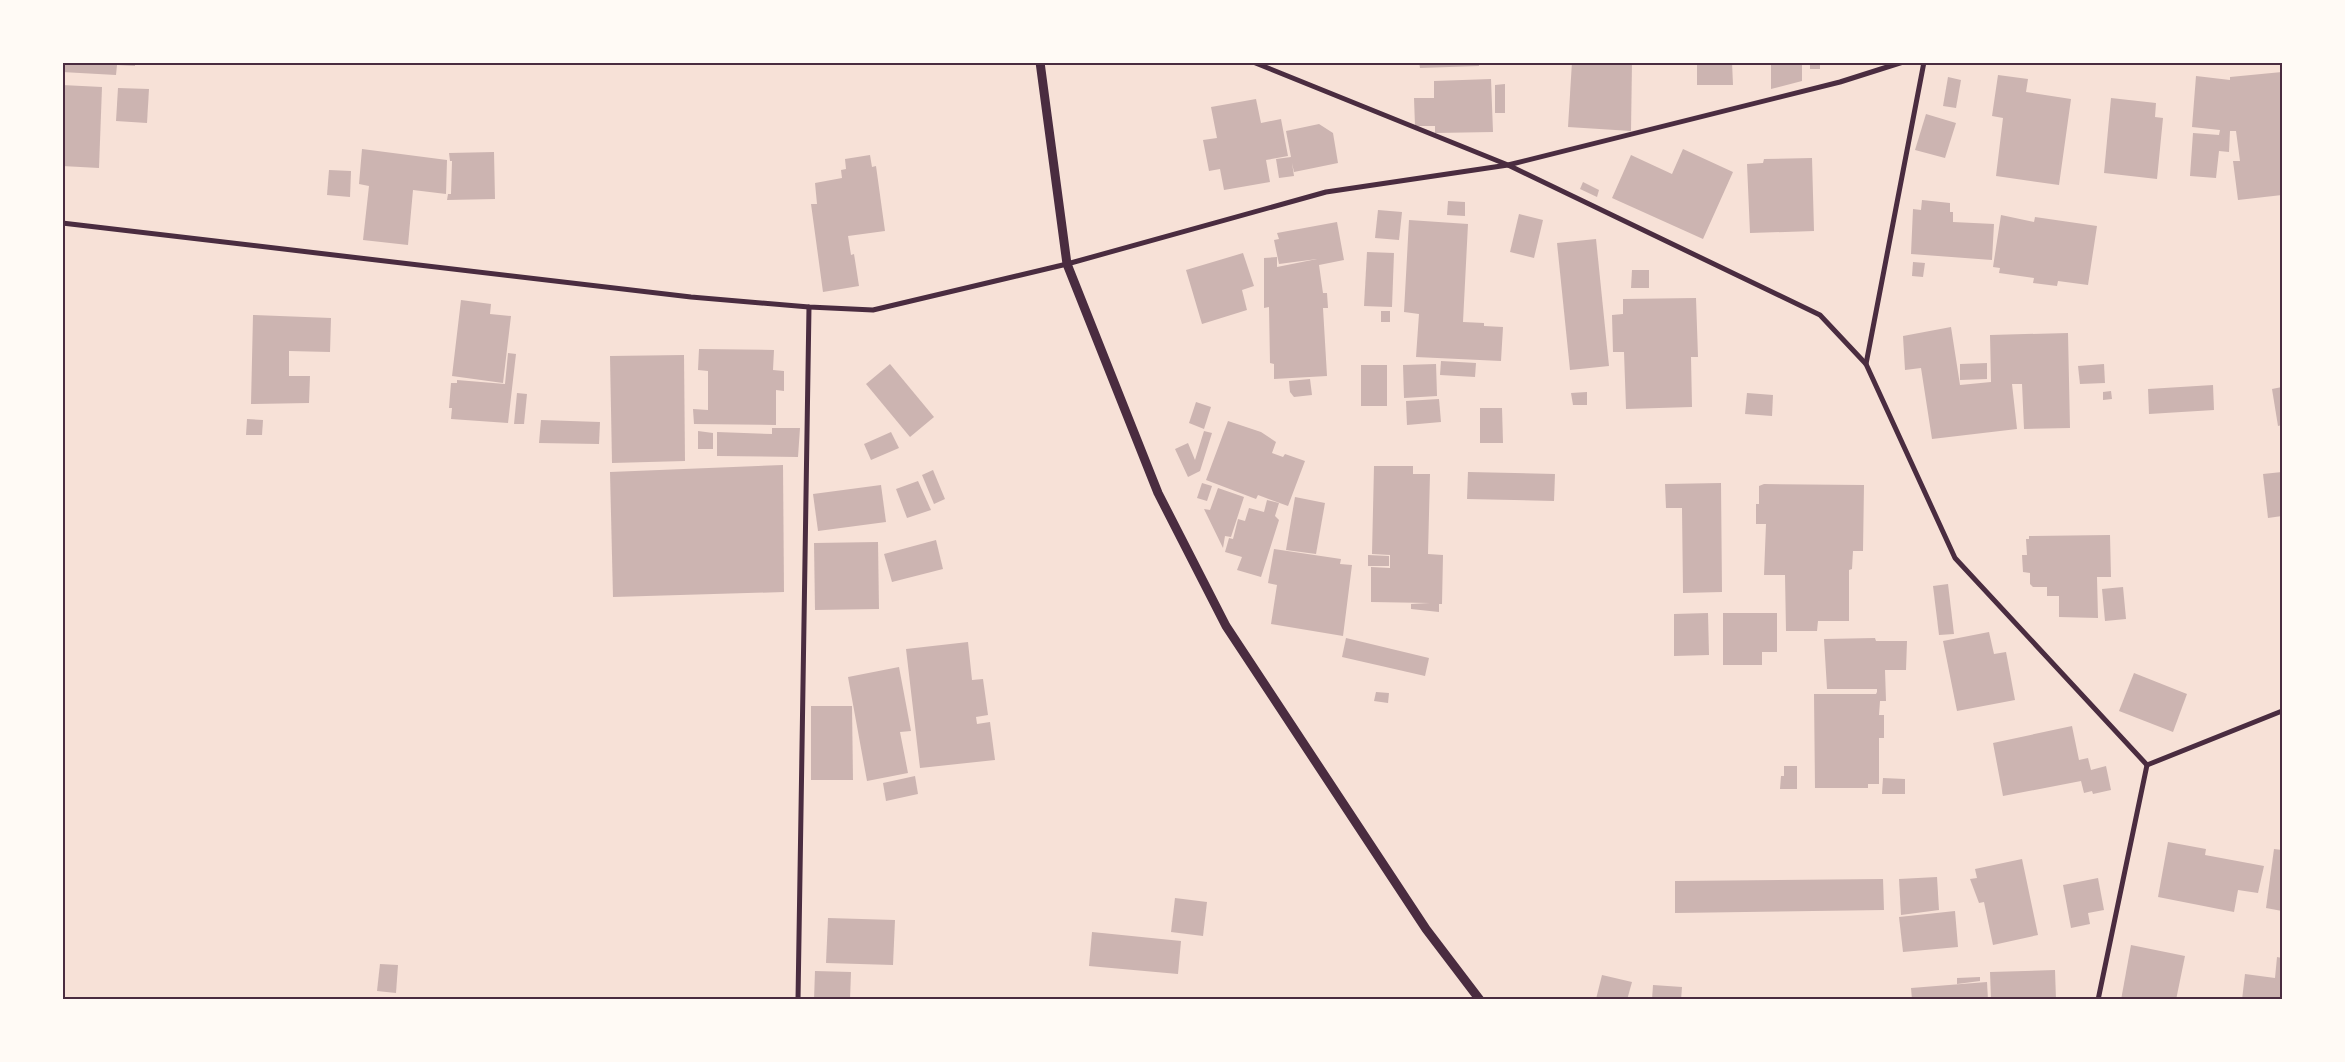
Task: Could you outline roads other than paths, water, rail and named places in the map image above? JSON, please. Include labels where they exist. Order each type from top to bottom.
[{"type":"street","points":[[1040,62],[1067,264],[1158,493],[1226,626],[1426,929],[1480,1000]]},
{"type":"street","points":[[1253,62],[1508,165],[1820,315],[1866,364],[1955,558],[2147,765]]},
{"type":"street","points":[[62,223],[692,297],[809,307],[873,310],[1067,264],[1326,192],[1508,165],[1840,82],[1903,62]]},
{"type":"street","points":[[1866,364],[1924,62]]},
{"type":"street","points":[[798,1000],[809,307]]},
{"type":"street","points":[[2147,765],[2282,711]]},
{"type":"street","points":[[2098,1000],[2147,765]]}]
